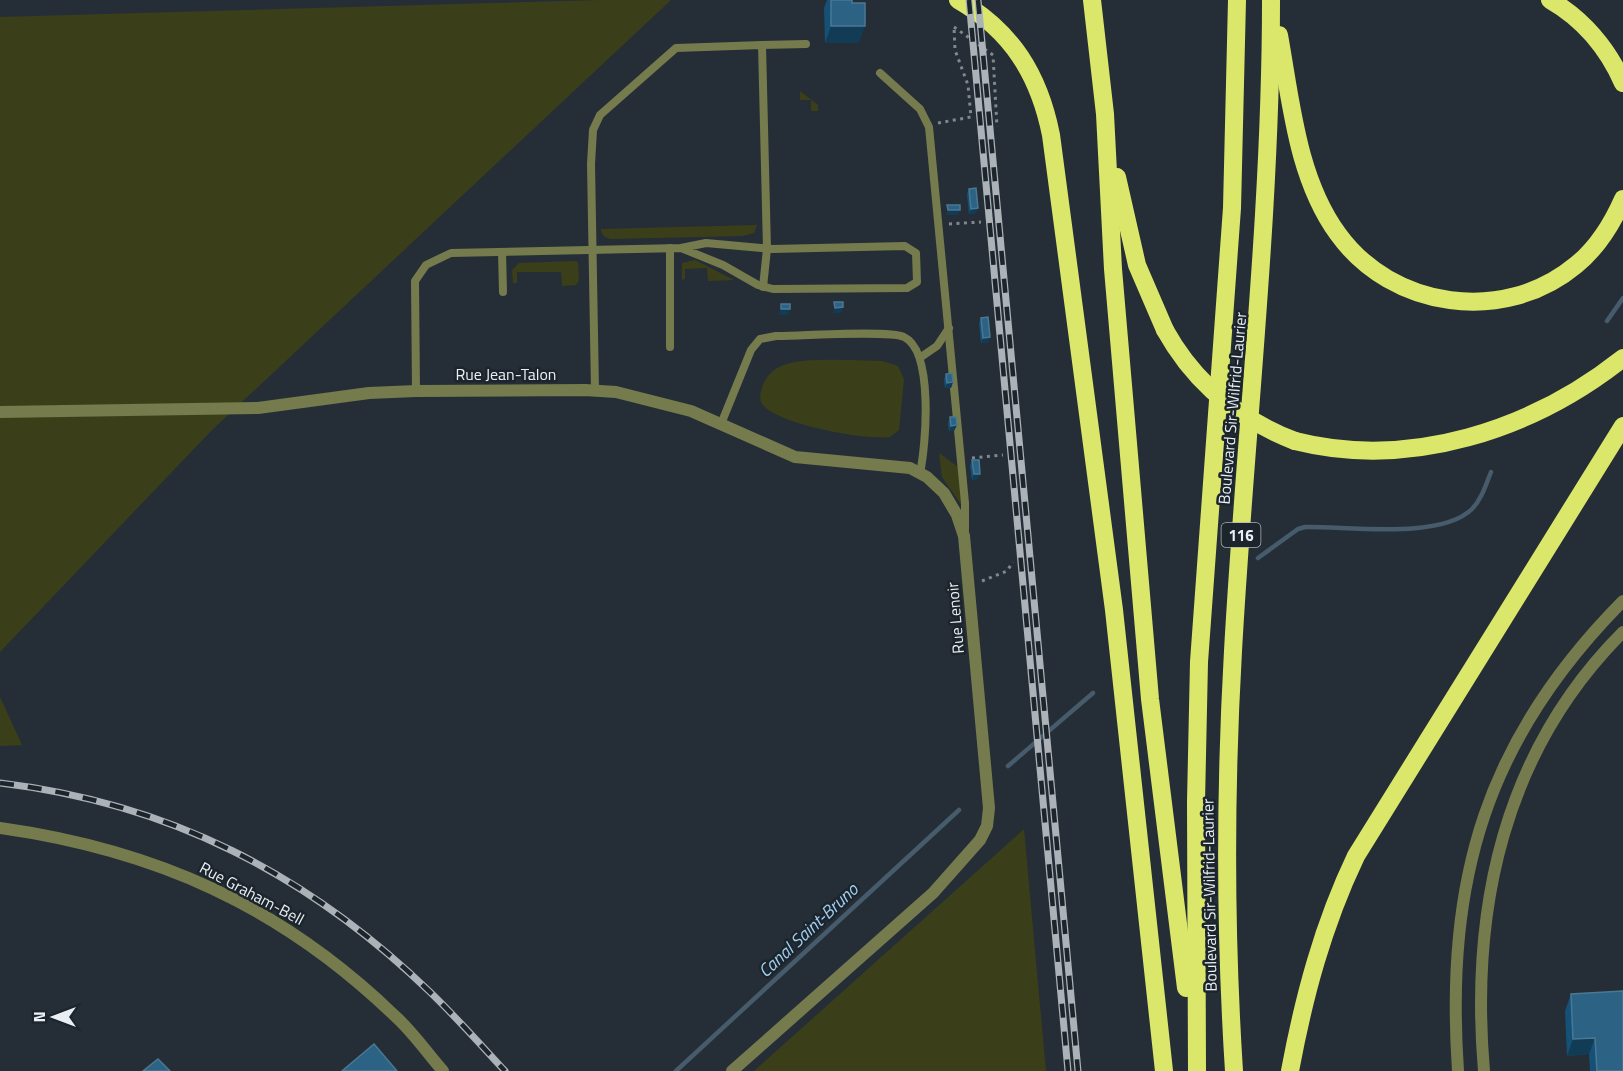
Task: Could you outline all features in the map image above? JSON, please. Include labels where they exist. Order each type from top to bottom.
[{"type":"highway","points":[[958,0],[994,25],[1017,48],[1038,87],[1051,135],[1114,610],[1164,1071]]},
{"type":"highway","points":[[1092,0],[1104,114],[1116,304],[1150,699],[1196,1065]]},
{"type":"highway","name":"Boulevard Sir-Wilfrid-Laurier","points":[[1196,1065],[1198,696],[1232,208],[1237,0]]},
{"type":"highway","points":[[1271,0],[1300,144],[1316,194],[1329,221],[1347,246],[1369,267],[1392,282],[1428,296],[1464,302],[1495,300],[1524,293],[1558,278],[1585,256],[1608,228],[1623,199]]},
{"type":"highway","name":"Boulevard Sir-Wilfrid-Laurier","points":[[1234,1071],[1227,919],[1229,740],[1236,604],[1266,218],[1271,0]]},
{"type":"highway","points":[[1550,0],[1576,19],[1596,39],[1611,60],[1623,84]]},
{"type":"highway","points":[[1104,114],[1133,250],[1143,283],[1165,330],[1196,375],[1222,401],[1251,421],[1295,441],[1342,451],[1373,453],[1444,444],[1490,430],[1534,412],[1579,389],[1623,358]]},
{"type":"highway","points":[[1290,1071],[1308,984],[1325,927],[1356,856],[1623,426]]},
{"type":"street","name":"Rue Jean-Talon","points":[[0,412],[258,408],[369,393],[416,391],[595,390],[648,398],[691,411],[795,457],[832,462],[891,464],[920,473],[944,493],[957,515],[964,536]]},
{"type":"street","name":"Rue Lenoir","points":[[732,1071],[908,918],[954,871],[984,834],[989,808],[964,536]]},
{"type":"street","points":[[1458,1071],[1455,1008],[1457,943],[1466,885],[1483,818],[1506,761],[1534,708],[1570,658],[1623,601]]},
{"type":"street","points":[[1484,1071],[1480,1011],[1484,927],[1489,888],[1505,830],[1527,770],[1555,720],[1590,670],[1623,632]]},
{"type":"street","name":"Rue Graham-Bell","points":[[0,828],[58,836],[118,851],[223,893],[305,940],[396,1016],[443,1071]]},
{"type":"lane","points":[[595,390],[592,139],[595,123],[600,115],[676,48],[806,44]]},
{"type":"lane","points":[[762,45],[767,249],[763,287]]},
{"type":"lane","name":"Rue Lenoir","points":[[880,73],[920,109],[926,117],[929,129],[966,503],[964,536]]},
{"type":"lane","points":[[416,391],[414,289],[420,273],[432,261],[445,254],[681,248],[706,243],[767,249],[905,246],[916,253],[916,282],[907,288],[784,290],[763,287],[701,255],[681,248]]},
{"type":"lane","points":[[670,248],[670,347]]},
{"type":"lane","points":[[502,252],[503,292]]},
{"type":"lane","points":[[921,357],[941,341],[949,326]]},
{"type":"lane","points":[[721,424],[751,350],[760,339],[897,334],[910,340],[921,357],[925,434],[920,473]]},
{"type":"path","points":[[929,129],[941,121],[971,117],[968,86],[955,50],[954,27],[993,55],[997,127]]},
{"type":"path","points":[[939,224],[981,222]]},
{"type":"path","points":[[962,459],[1003,455]]},
{"type":"path","points":[[969,585],[1007,571],[1013,562]]},
{"type":"green space","points":[[671,0],[211,431],[0,652],[0,17]]},
{"type":"green space","points":[[800,91],[818,105],[818,111],[811,111],[811,100],[800,100]]},
{"type":"green space","points":[[757,225],[754,233],[743,236],[611,239],[604,236],[601,229]]},
{"type":"green space","points":[[695,260],[734,280],[708,281],[707,268],[685,269],[685,279],[682,280],[682,263]]},
{"type":"green space","points":[[578,262],[579,280],[576,285],[562,286],[561,272],[517,272],[517,283],[513,283],[512,270],[519,263]]},
{"type":"green space","points":[[820,360],[882,361],[898,366],[904,379],[899,430],[890,437],[862,436],[804,425],[772,412],[761,401],[765,380],[783,365]]},
{"type":"green space","points":[[939,453],[958,467],[962,506],[942,477]]},
{"type":"green space","points":[[0,697],[22,745],[0,746]]},
{"type":"green space","points":[[1024,829],[1046,1071],[754,1071]]},
{"type":"building","points":[[831,0],[852,0],[852,3],[865,3],[865,26],[831,26]]},
{"type":"building","points":[[976,188],[978,208],[971,209],[969,189]]},
{"type":"building","points":[[947,205],[960,205],[960,210],[948,210]]},
{"type":"building","points":[[834,302],[843,302],[843,307],[835,308]]},
{"type":"building","points":[[781,304],[790,304],[790,309],[781,309]]},
{"type":"building","points":[[988,317],[990,337],[983,338],[981,318]]},
{"type":"building","points":[[952,373],[953,382],[947,383],[946,374]]},
{"type":"building","points":[[950,417],[956,417],[957,425],[951,426]]},
{"type":"building","points":[[972,460],[979,460],[980,474],[974,474]]},
{"type":"building","points":[[1623,991],[1623,1071],[1597,1071],[1595,1038],[1573,1039],[1571,994]]},
{"type":"building","points":[[374,1044],[397,1071],[342,1071]]},
{"type":"building","points":[[158,1059],[170,1071],[143,1071]]},
{"type":"waterway","name":"Canal Saint-Bruno","points":[[1607,321],[1623,298]]},
{"type":"waterway","name":"Canal Saint-Bruno","points":[[1258,558],[1298,529],[1305,527],[1417,528],[1458,519],[1475,505],[1491,472]]},
{"type":"waterway","name":"Canal Saint-Bruno","points":[[1008,766],[1093,693]]},
{"type":"waterway","name":"Canal Saint-Bruno","points":[[676,1071],[959,810]]},
{"type":"railway","points":[[969,0],[1068,1071]]},
{"type":"railway","points":[[978,0],[1078,1071]]},
{"type":"railway","points":[[0,783],[62,793],[121,808],[178,827],[232,851],[285,879],[335,912],[383,950],[440,1001],[505,1071]]}]
